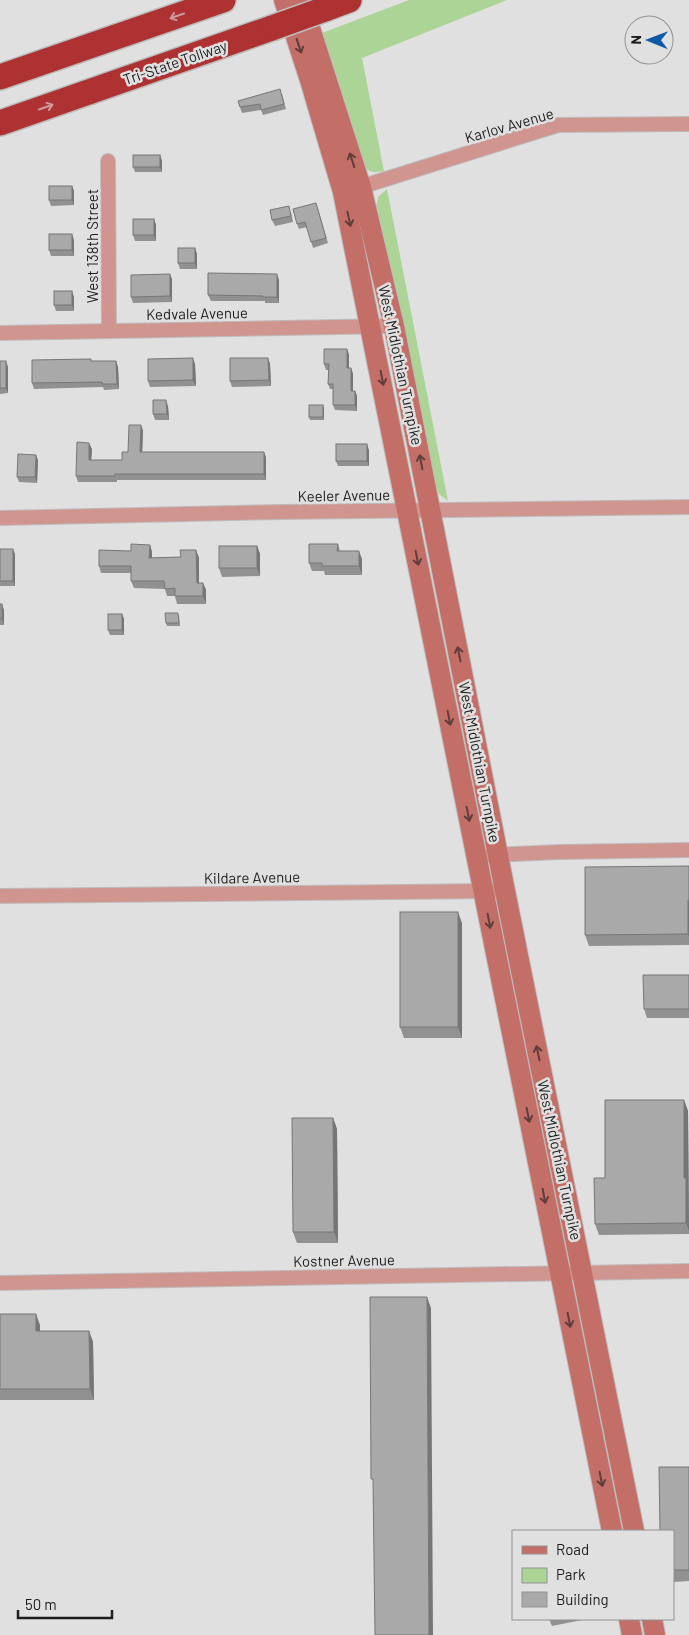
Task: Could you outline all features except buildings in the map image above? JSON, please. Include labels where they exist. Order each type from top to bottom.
[{"type":"highway","points":[[0,77],[223,0]]},
{"type":"highway","name":"Tri-State Tollway","points":[[0,123],[349,0]]},
{"type":"main road","name":"West Midlothian Turnpike","points":[[284,0],[310,80],[352,190],[371,326],[612,1530]]},
{"type":"main road","name":"West Midlothian Turnpike","points":[[301,0],[352,190],[394,326],[505,891],[634,1530]]},
{"type":"main road","points":[[629,1620],[632,1635]]},
{"type":"main road","points":[[652,1620],[655,1635]]},
{"type":"street","name":"Karlov Avenue","points":[[352,190],[558,125],[689,124]]},
{"type":"street","name":"West 138th Street","points":[[108,161],[109,331]]},
{"type":"street","name":"Kedvale Avenue","points":[[0,333],[394,326]]},
{"type":"street","name":"Keeler Avenue","points":[[0,518],[689,506]]},
{"type":"street","points":[[476,856],[560,852],[689,850]]},
{"type":"street","name":"Kildare Avenue","points":[[0,896],[505,891]]},
{"type":"street","name":"Kostner Avenue","points":[[0,1283],[689,1271]]},
{"type":"green space","points":[[409,0],[507,0],[362,58],[384,171],[374,172],[368,170],[359,155],[322,33]]},
{"type":"green space","points":[[387,189],[448,501],[439,494],[434,481],[376,210],[378,197]]}]
